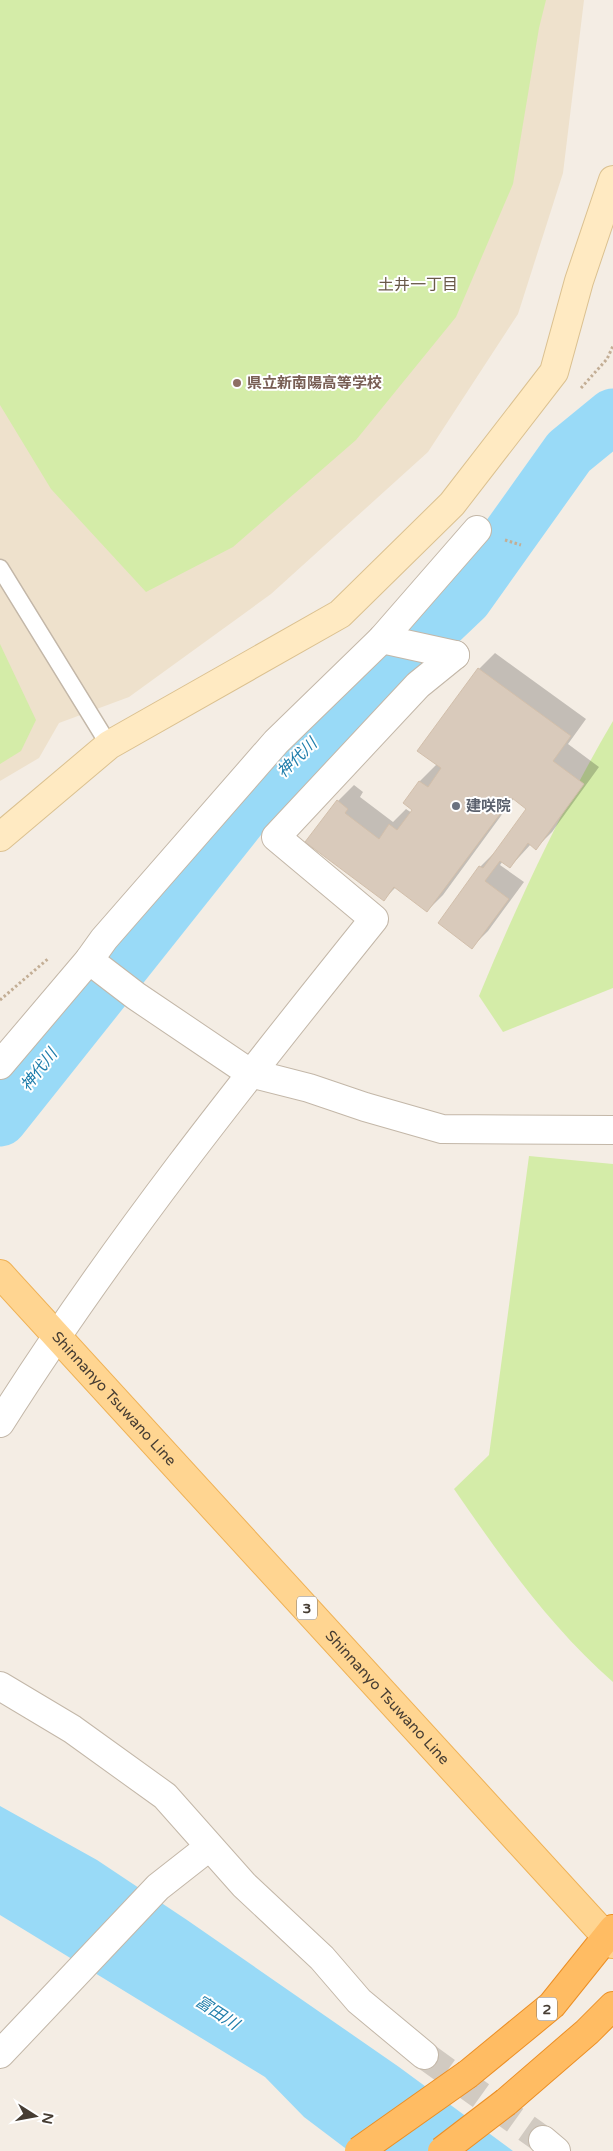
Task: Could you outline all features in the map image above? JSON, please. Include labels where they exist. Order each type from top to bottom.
[{"type":"highway","name":"2","points":[[359,2151],[468,2074],[552,2005],[611,1936]]},
{"type":"highway","points":[[442,2151],[506,2102],[587,2032],[613,2006]]},
{"type":"main road","name":"Shinnanyo Tsuwano Line","points":[[0,1274],[55,1336],[611,1936]]},
{"type":"street","points":[[0,837],[109,745],[340,614],[452,504],[554,372],[579,281],[613,180]]},
{"type":"street","points":[[0,1065],[90,960],[104,939],[276,742],[382,639],[477,530]]},
{"type":"street","points":[[0,1423],[55,1336],[250,1073],[374,920],[276,837],[418,685],[455,656],[382,639]]},
{"type":"street","points":[[90,960],[136,996],[250,1073],[309,1088],[365,1107],[442,1129],[613,1130]]},
{"type":"street","points":[[0,1686],[72,1730],[165,1796],[244,1885],[322,1958],[359,2001],[424,2055]]},
{"type":"street","points":[[0,2054],[158,1886],[209,1847]]},
{"type":"lane","points":[[0,568],[109,745]]},
{"type":"path","points":[[574,395],[607,359],[613,346]]},
{"type":"shaded area","name":"県立新南陽高等学校","points":[[0,0],[584,0],[563,173],[518,314],[428,452],[271,594],[129,697],[59,723],[39,758],[0,781]]},
{"type":"green space","name":"県立新南陽高等学校","points":[[0,0],[546,0],[539,28],[513,184],[456,317],[356,440],[233,547],[146,592],[51,489],[0,405]]},
{"type":"green space","points":[[0,644],[36,720],[21,751],[0,764]]},
{"type":"green space","points":[[613,721],[613,988],[503,1032],[479,996],[542,856],[576,787]]},
{"type":"green space","points":[[529,1156],[613,1164],[613,1682],[590,1661],[547,1615],[508,1565],[454,1489],[489,1455]]},
{"type":"water","name":"富田川","points":[[0,1806],[97,1860],[187,1920],[399,2067],[513,2151],[349,2151],[304,2117],[265,2077],[0,1915]]},
{"type":"building","name":"建咲院","points":[[478,668],[571,736],[553,761],[584,784],[536,850],[528,843],[510,868],[500,861],[485,881],[509,899],[472,949],[438,923],[479,866],[483,868],[526,809],[512,798],[427,912],[394,887],[384,901],[305,842],[337,800],[348,809],[345,813],[379,839],[389,824],[397,830],[412,810],[403,803],[419,781],[428,787],[441,768],[417,751]]},
{"type":"waterway","name":"神代川","points":[[0,1119],[256,797],[465,598],[569,452],[613,416]]},
{"type":"tunnel","points":[[424,2055],[543,2140]]},
{"type":"place","name":"県立新南陽高等学校","points":[[237,383]]},
{"type":"place","name":"建咲院","points":[[456,806]]},
{"type":"district","name":"土井一丁目","points":[[418,285]]}]
